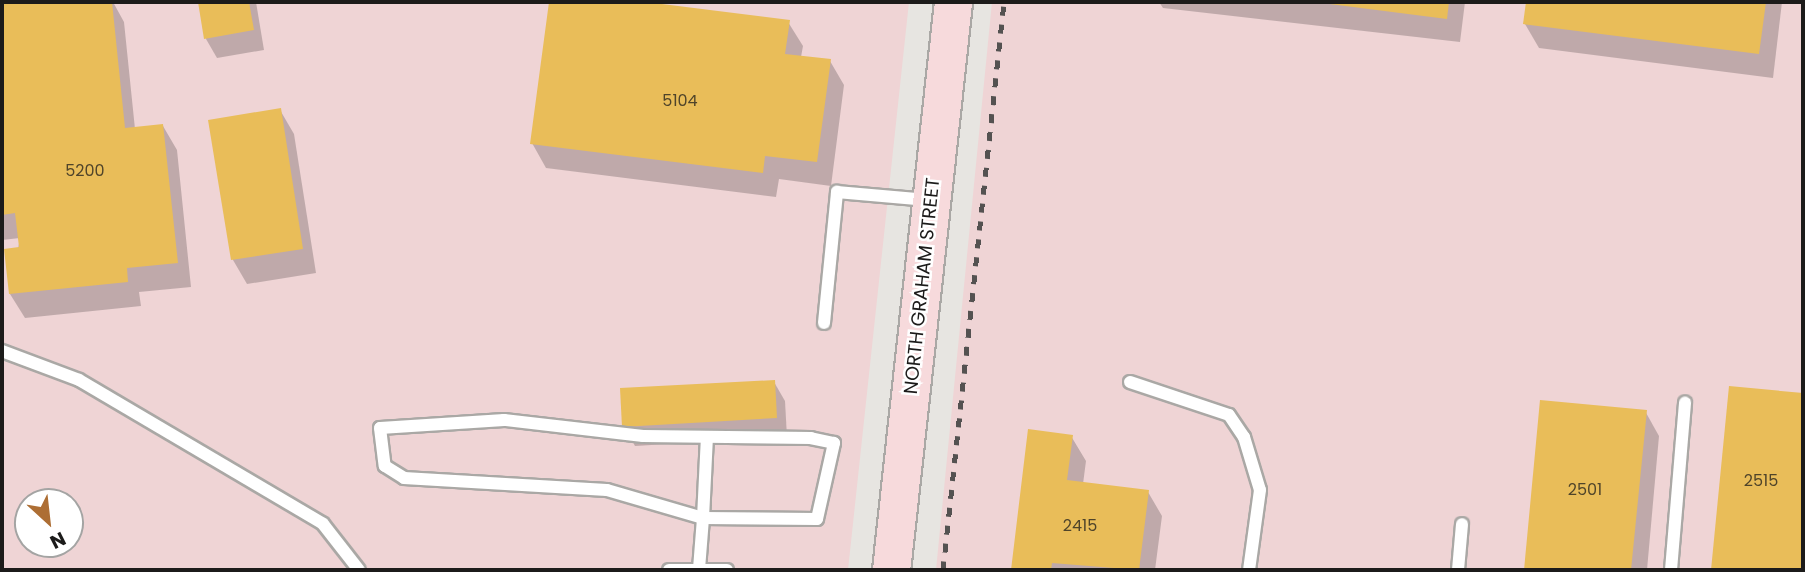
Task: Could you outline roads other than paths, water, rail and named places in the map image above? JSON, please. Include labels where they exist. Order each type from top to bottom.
[{"type":"main road","name":"NORTH GRAHAM STREET","points":[[891,570],[953,2]]},
{"type":"lane","points":[[824,323],[837,192],[932,200]]},
{"type":"lane","points":[[2,351],[79,380],[323,524],[359,570]]},
{"type":"lane","points":[[1130,383],[1229,415],[1244,437],[1260,490],[1249,570]]},
{"type":"lane","points":[[1671,570],[1685,403]]},
{"type":"lane","points":[[504,420],[556,430],[834,443],[817,519],[703,517],[607,490],[404,478],[385,466],[380,428],[504,420]]},
{"type":"lane","points":[[699,569],[707,437]]},
{"type":"lane","points":[[1458,570],[1462,524]]},
{"type":"lane","points":[[669,570],[727,570]]},
{"type":"railway","points":[[943,570],[1004,2]]}]
